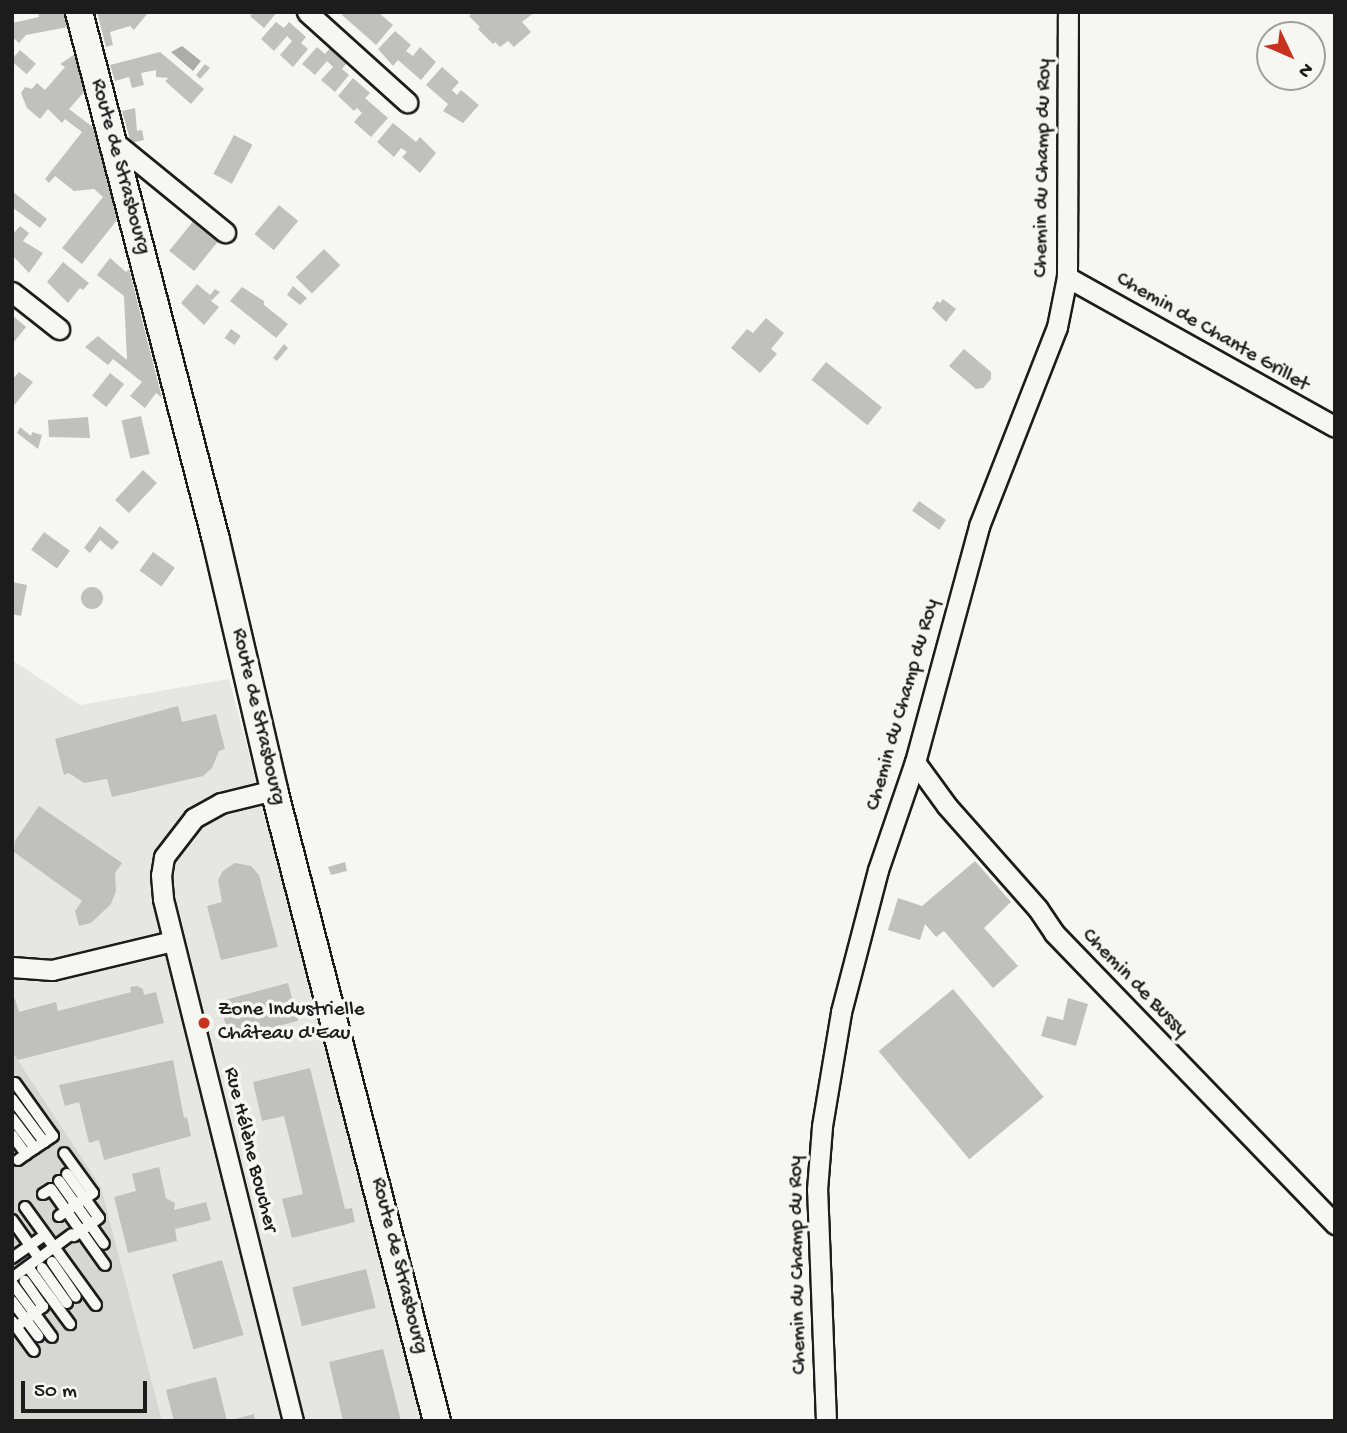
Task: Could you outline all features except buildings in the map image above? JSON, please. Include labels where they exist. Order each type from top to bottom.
[{"type":"main road","name":"Route de Strasbourg","points":[[79,12],[216,540],[274,790],[437,1421]]},
{"type":"street","points":[[307,12],[407,102]]},
{"type":"street","name":"Chemin du Champ du Roy","points":[[826,1421],[817,1189],[822,1126],[841,1012],[878,870],[915,762],[979,526],[1057,327],[1067,277],[1068,12]]},
{"type":"street","points":[[112,140],[225,232]]},
{"type":"street","name":"Chemin de Chante Grillet","points":[[1067,277],[1335,427]]},
{"type":"street","points":[[12,292],[59,330]]},
{"type":"street","name":"Chemin de Bussy","points":[[915,762],[947,806],[1038,909],[1054,933],[1335,1224]]},
{"type":"street","name":"Rue Hélène Boucher","points":[[274,790],[221,803],[194,818],[163,857],[161,875],[173,941],[293,1421]]},
{"type":"street","points":[[12,967],[52,970],[173,941]]},
{"type":"lane","points":[[15,1083],[20,1118]]},
{"type":"lane","points":[[12,1099],[30,1151]]},
{"type":"lane","points":[[20,1118],[53,1136],[30,1151]]},
{"type":"lane","points":[[12,1135],[30,1151]]},
{"type":"lane","points":[[64,1153],[93,1192],[71,1208]]},
{"type":"lane","points":[[63,1178],[79,1231],[106,1265]]},
{"type":"lane","points":[[12,1278],[26,1268],[41,1263],[54,1247],[99,1218],[71,1208],[51,1189],[43,1194]]},
{"type":"lane","points":[[25,1208],[54,1247],[72,1300],[70,1324]]},
{"type":"lane","points":[[12,1220],[41,1263],[72,1300]]},
{"type":"lane","points":[[79,1231],[104,1244]]},
{"type":"lane","points":[[45,1235],[13,1255],[26,1268],[72,1300],[96,1305]]},
{"type":"lane","points":[[52,1262],[72,1300]]},
{"type":"lane","points":[[25,1281],[43,1307],[14,1324],[34,1351]]},
{"type":"lane","points":[[12,1283],[38,1336]]},
{"type":"lane","points":[[12,1301],[52,1337]]},
{"type":"shaded area","points":[[182,46],[201,61],[193,71],[171,52]]},
{"type":"shaded area","points":[[12,660],[80,705],[229,679],[426,1421],[162,1421],[101,1187],[12,1051]]},
{"type":"shaded area","points":[[12,1051],[101,1187],[162,1421],[12,1421]]},
{"type":"place","name":"Zone Industrielle Château d'Eau","points":[[204,1023]]}]
